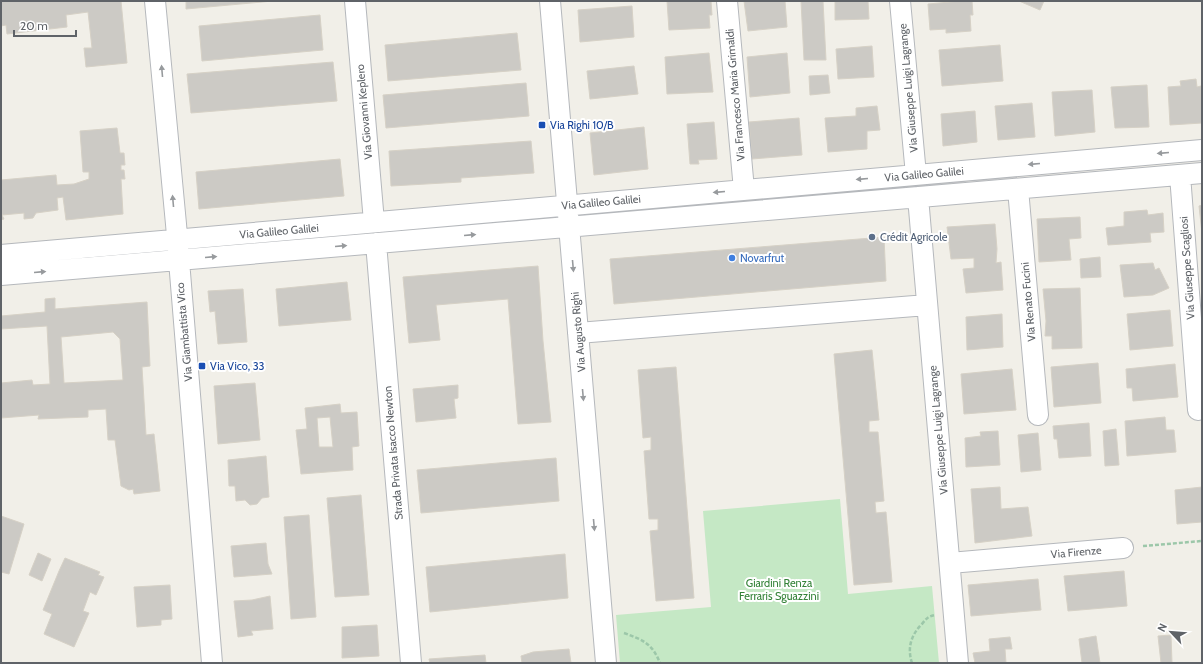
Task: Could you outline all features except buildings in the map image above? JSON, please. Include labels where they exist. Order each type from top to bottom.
[{"type":"street","name":"Via Giambattista Vico","points":[[155,1],[212,663]]},
{"type":"street","name":"Via Giovanni Keplero","points":[[355,1],[374,222]]},
{"type":"street","name":"Via Augusto Righi","points":[[550,1],[606,663]]},
{"type":"street","name":"Via Francesco Maria Grimaldi","points":[[727,1],[744,190]]},
{"type":"street","name":"Via Giuseppe Luigi Lagrange","points":[[900,1],[916,175]]},
{"type":"street","name":"Via Galileo Galilei","points":[[1,255],[1202,150]]},
{"type":"street","name":"Via Galileo Galilei","points":[[1,275],[1202,173]]},
{"type":"street","name":"Via Giuseppe Scagliosi","points":[[1180,175],[1198,410]]},
{"type":"street","name":"Via Renato Fucini","points":[[1018,189],[1038,415]]},
{"type":"street","name":"Via Giuseppe Luigi Lagrange","points":[[918,197],[958,663]]},
{"type":"street","name":"Strada Privata Isacco Newton","points":[[376,243],[411,663]]},
{"type":"street","points":[[578,333],[927,305]]},
{"type":"street","name":"Via Firenze","points":[[950,563],[1123,548]]},
{"type":"path","points":[[1123,548],[1202,541]]},
{"type":"path","points":[[912,663],[910,656],[911,638],[915,631],[929,616],[937,615]]},
{"type":"path","points":[[621,631],[640,638],[652,648],[660,663]]},
{"type":"green space","name":"Giardini Renza Ferraris Sguazzini","points":[[840,499],[848,594],[932,586],[939,663],[620,663],[616,615],[711,607],[703,511]]},
{"type":"place","name":"Via Righi 10/B","points":[[542,125]]},
{"type":"place","name":"Crédit Agricole","points":[[872,237]]},
{"type":"place","name":"Novarfrut","points":[[732,258]]},
{"type":"place","name":"Via Vico, 33","points":[[202,366]]}]
